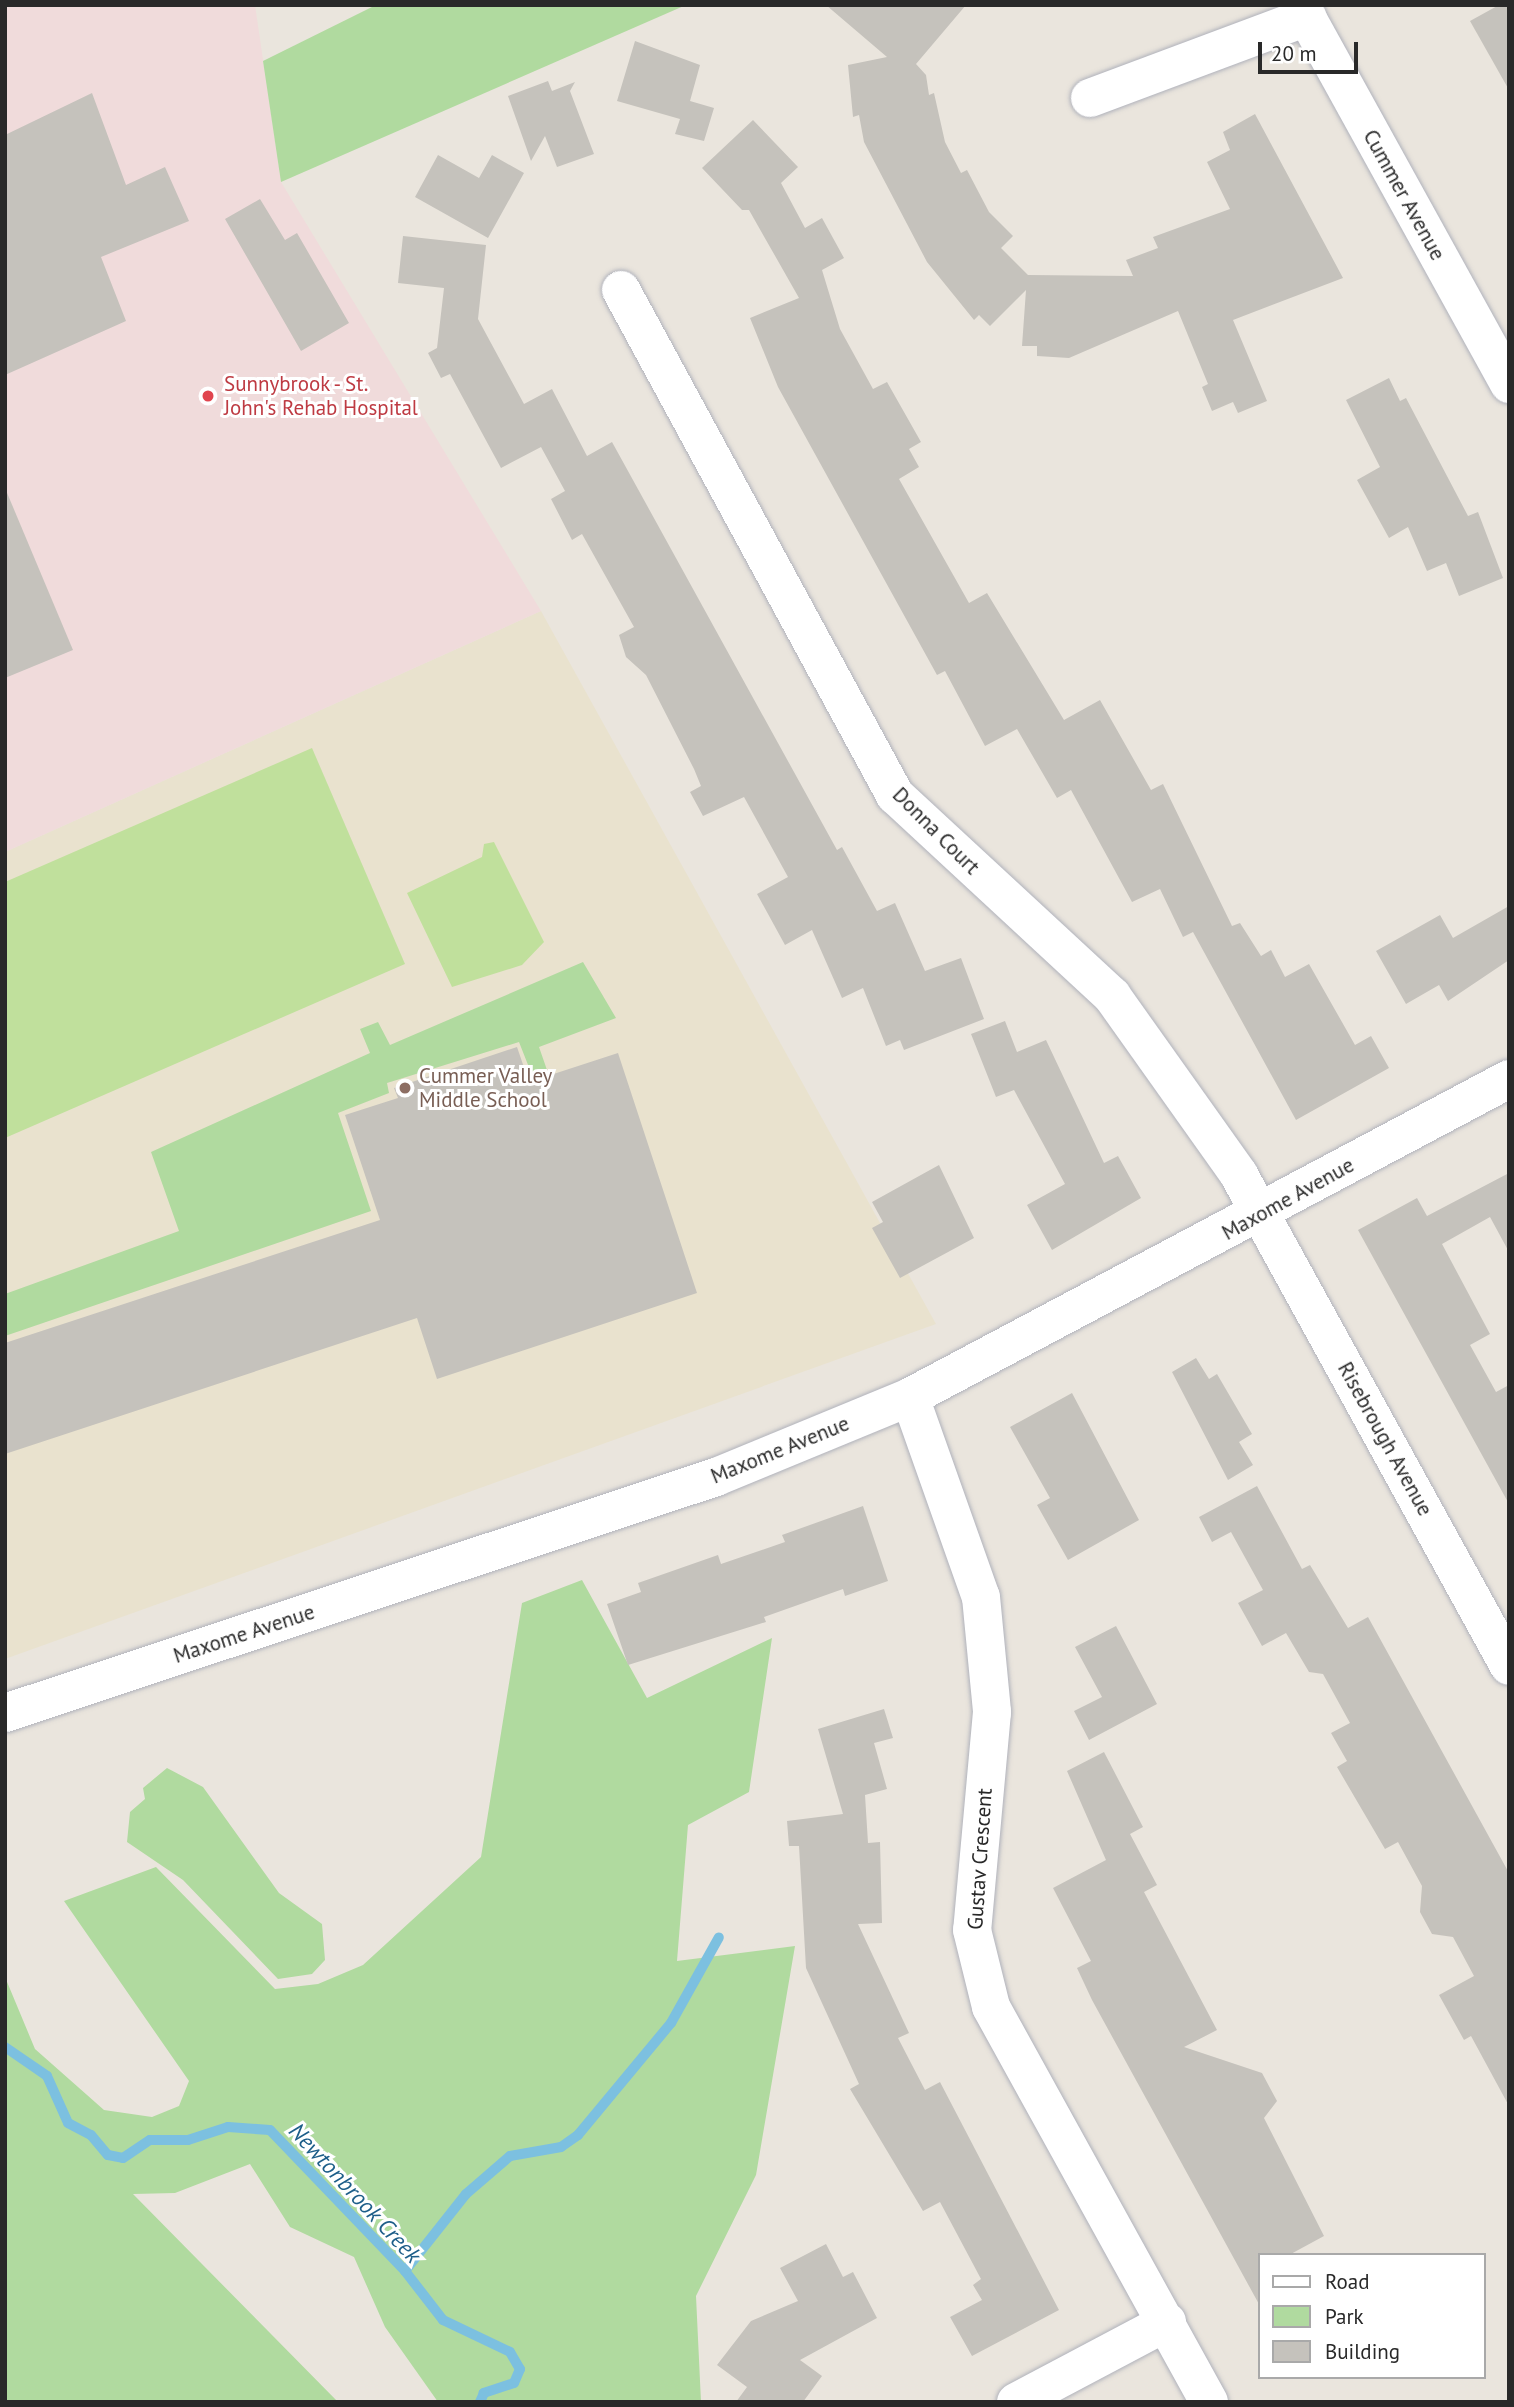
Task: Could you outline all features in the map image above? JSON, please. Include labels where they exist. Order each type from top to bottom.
[{"type":"street","points":[[1090,98],[1303,11]]},
{"type":"street","name":"Cummer Avenue","points":[[1303,11],[1509,384]]},
{"type":"street","name":"Donna Court","points":[[621,290],[895,795],[1112,996],[1261,1212]]},
{"type":"street","name":"Maxome Avenue","points":[[5,1713],[716,1477],[910,1397],[1509,1079]]},
{"type":"street","name":"Risebrough Avenue","points":[[1261,1212],[1509,1666]]},
{"type":"street","name":"Gustav Crescent","points":[[910,1397],[981,1597],[992,1712],[972,1930],[991,2007],[1209,2402]]},
{"type":"street","points":[[1016,2402],[1167,2322]]},
{"type":"shaded area","name":"Sunnybrook - St. John's Rehab Hospital","points":[[5,5],[255,5],[281,182],[541,611],[5,852]]},
{"type":"shaded area","name":"Cummer Valley Middle School","points":[[541,611],[936,1324],[5,1659],[5,852]]},
{"type":"green space","points":[[376,5],[686,5],[281,182],[263,61]]},
{"type":"green space","points":[[312,748],[405,964],[5,1138],[5,882]]},
{"type":"green space","points":[[494,842],[544,942],[522,965],[452,987],[407,893],[482,857],[484,844]]},
{"type":"green space","points":[[583,962],[616,1018],[539,1047],[547,1070],[532,1075],[519,1042],[387,1083],[389,1093],[338,1113],[371,1211],[5,1336],[5,1294],[179,1231],[151,1152],[370,1053],[360,1029],[378,1022],[390,1045]]},
{"type":"green space","points":[[582,1580],[647,1698],[772,1638],[749,1792],[688,1825],[677,1961],[795,1946],[756,2175],[696,2296],[701,2402],[438,2402],[385,2327],[354,2257],[290,2227],[250,2164],[175,2193],[133,2194],[338,2402],[5,2402],[5,1977],[35,2049],[104,2110],[152,2117],[179,2106],[189,2081],[64,1901],[156,1867],[275,1989],[318,1984],[363,1965],[481,1857],[522,1603]]},
{"type":"green space","points":[[167,1768],[203,1787],[279,1893],[322,1924],[325,1960],[312,1974],[278,1979],[183,1880],[127,1842],[130,1812],[145,1799],[143,1788]]},
{"type":"building","points":[[826,5],[966,5],[916,64],[926,75],[929,95],[934,93],[945,142],[961,173],[967,170],[989,212],[1013,236],[1001,248],[1028,275],[1133,276],[1126,260],[1158,248],[1153,237],[1230,209],[1207,162],[1230,150],[1223,132],[1255,114],[1343,278],[1233,320],[1267,401],[1238,413],[1233,402],[1212,411],[1202,387],[1208,384],[1178,311],[1069,358],[1037,356],[1037,346],[1022,346],[1026,290],[990,326],[979,315],[974,320],[927,262],[864,142],[859,115],[853,117],[848,65],[887,57]]},
{"type":"building","points":[[1499,5],[1509,5],[1509,90],[1470,21]]},
{"type":"building","points":[[635,41],[700,65],[690,101],[714,108],[704,141],[675,134],[680,119],[617,101]]},
{"type":"building","points":[[548,81],[552,91],[575,82],[570,91],[594,154],[557,167],[545,136],[531,161],[508,96]]},
{"type":"building","points":[[92,93],[126,185],[165,167],[189,221],[101,257],[126,321],[5,375],[5,135]]},
{"type":"building","points":[[753,120],[798,167],[781,183],[805,228],[822,218],[844,258],[822,270],[840,329],[873,389],[887,382],[921,442],[909,449],[919,467],[899,479],[969,603],[987,593],[1064,720],[1100,700],[1151,790],[1163,784],[1232,926],[1240,923],[1261,956],[1271,950],[1285,977],[1309,964],[1355,1045],[1371,1036],[1389,1068],[1296,1120],[1193,932],[1183,937],[1160,889],[1132,902],[1071,790],[1057,798],[1017,729],[985,746],[945,671],[937,675],[778,387],[750,318],[799,298],[749,210],[742,210],[702,168]]},
{"type":"building","points":[[438,155],[479,178],[492,155],[524,173],[488,238],[415,197]]},
{"type":"building","points":[[260,199],[285,240],[297,233],[349,323],[301,351],[225,219]]},
{"type":"building","points":[[403,236],[486,245],[478,319],[524,404],[552,389],[587,456],[612,442],[837,850],[842,847],[877,911],[895,903],[925,971],[961,958],[984,1019],[904,1050],[900,1040],[886,1046],[863,988],[842,998],[812,930],[785,945],[757,894],[788,877],[744,797],[703,816],[690,792],[701,786],[694,769],[646,675],[626,657],[619,635],[634,627],[582,534],[572,540],[551,499],[565,491],[541,447],[501,468],[450,374],[441,378],[428,353],[437,348],[444,288],[398,283]]},
{"type":"building","points":[[1389,378],[1400,401],[1406,398],[1468,516],[1478,512],[1503,578],[1459,596],[1446,563],[1427,571],[1408,527],[1389,538],[1357,480],[1380,467],[1346,400]]},
{"type":"building","points":[[5,488],[73,650],[5,678]]},
{"type":"building","points":[[1509,906],[1509,960],[1448,1001],[1439,985],[1406,1004],[1376,951],[1440,915],[1453,938]]},
{"type":"building","points":[[1005,1021],[1017,1052],[1046,1040],[1104,1163],[1118,1156],[1141,1198],[1052,1250],[1027,1205],[1065,1184],[1014,1090],[996,1097],[971,1034]]},
{"type":"building","points":[[517,1047],[529,1082],[618,1053],[697,1293],[437,1379],[417,1318],[5,1454],[5,1343],[380,1220],[345,1115],[398,1098],[394,1088]]},
{"type":"building","points":[[939,1165],[974,1238],[900,1278],[872,1228],[883,1222],[872,1202]]},
{"type":"building","points":[[1509,1173],[1509,1252],[1490,1217],[1442,1244],[1490,1334],[1470,1345],[1496,1392],[1509,1385],[1509,1504],[1358,1230],[1417,1198],[1427,1216]]},
{"type":"building","points":[[1196,1358],[1209,1379],[1217,1374],[1252,1434],[1239,1442],[1253,1465],[1228,1480],[1172,1372]]},
{"type":"building","points":[[1072,1393],[1139,1520],[1068,1560],[1037,1505],[1050,1498],[1010,1427]]},
{"type":"building","points":[[1257,1486],[1302,1569],[1310,1565],[1348,1628],[1368,1617],[1509,1873],[1509,2106],[1471,2036],[1464,2040],[1439,1995],[1474,1976],[1453,1937],[1432,1934],[1420,1912],[1422,1886],[1398,1842],[1385,1849],[1337,1767],[1347,1761],[1331,1733],[1350,1723],[1323,1674],[1309,1672],[1286,1633],[1262,1646],[1238,1603],[1263,1590],[1231,1532],[1212,1542],[1199,1517]]},
{"type":"building","points":[[863,1506],[888,1581],[845,1596],[843,1589],[764,1617],[766,1622],[628,1665],[607,1604],[641,1592],[638,1583],[718,1555],[721,1564],[785,1542],[782,1535]]},
{"type":"building","points":[[1116,1626],[1157,1704],[1089,1740],[1074,1711],[1102,1697],[1075,1647]]},
{"type":"building","points":[[884,1709],[893,1738],[874,1743],[887,1789],[865,1795],[868,1843],[880,1842],[882,1923],[858,1924],[909,2033],[898,2038],[925,2090],[940,2082],[1059,2310],[972,2356],[950,2317],[982,2300],[973,2285],[981,2279],[940,2202],[923,2211],[850,2089],[859,2084],[806,1968],[799,1846],[789,1846],[787,1821],[843,1814],[818,1729]]},
{"type":"building","points":[[1104,1752],[1143,1827],[1130,1834],[1157,1885],[1144,1892],[1217,2030],[1184,2047],[1262,2073],[1277,2101],[1264,2118],[1324,2236],[1293,2253],[1258,2253],[1258,2302],[1077,1968],[1091,1961],[1053,1888],[1106,1860],[1067,1771]]},
{"type":"building","points":[[826,2244],[843,2277],[853,2272],[877,2318],[800,2360],[822,2376],[803,2402],[736,2402],[747,2387],[717,2365],[751,2321],[798,2301],[780,2268]]},
{"type":"waterway","points":[[405,2271],[466,2194],[510,2156],[561,2147],[578,2135],[671,2023],[719,1937]]},
{"type":"waterway","name":"Newtonbrook Creek","points":[[5,2047],[47,2076],[68,2123],[91,2135],[108,2155],[123,2158],[150,2140],[188,2140],[228,2127],[270,2130],[405,2271],[443,2320],[510,2352],[520,2369],[514,2383],[484,2393],[480,2402]]},
{"type":"place","name":"Sunnybrook - St. John's Rehab Hospital","points":[[208,396]]},
{"type":"place","name":"Cummer Valley Middle School","points":[[405,1088]]}]
